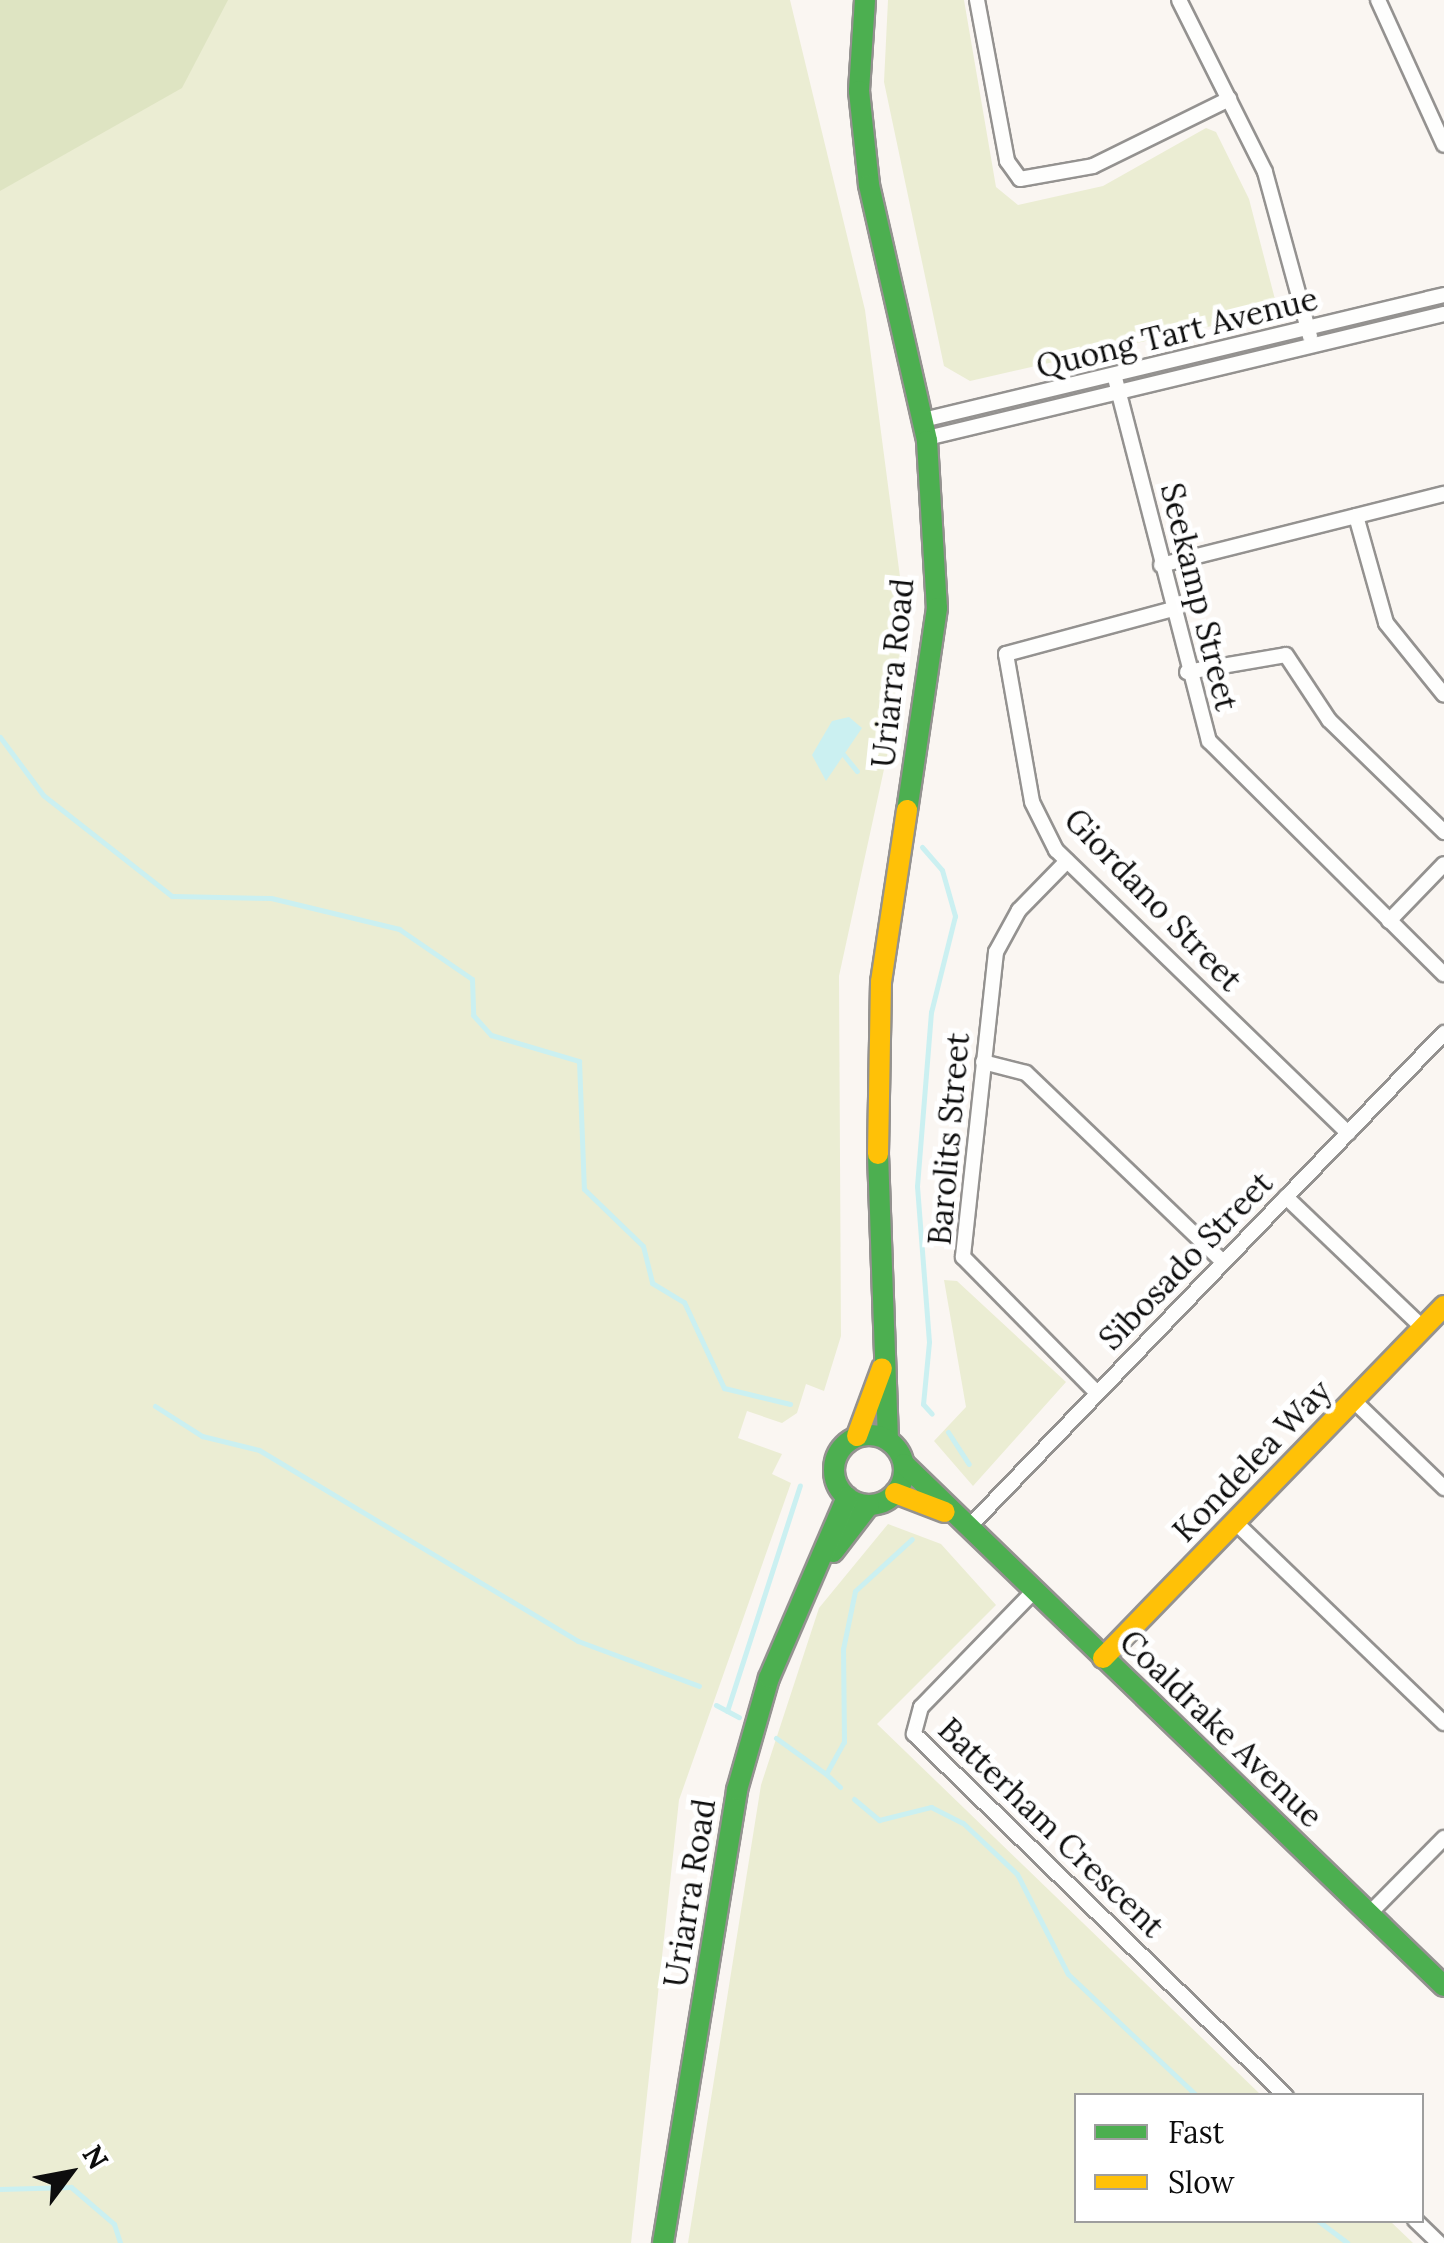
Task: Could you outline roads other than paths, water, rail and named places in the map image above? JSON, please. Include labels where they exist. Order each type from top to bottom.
[{"type":"street","name":"Uriarra Road","points":[[864,0],[859,91],[868,184],[925,429],[936,608],[881,982],[888,1440]]},
{"type":"street","points":[[976,0],[1007,161],[1020,179],[1093,166],[1229,99]]},
{"type":"street","points":[[1179,0],[1265,172],[1312,347]]},
{"type":"street","points":[[1378,0],[1439,112],[1444,145]]},
{"type":"street","name":"Quong Tart Avenue","points":[[925,429],[1444,296]]},
{"type":"street","name":"Quong Tart Avenue","points":[[925,429],[1119,395],[1444,314]]},
{"type":"street","name":"Seekamp Street","points":[[1114,378],[1187,672],[1218,754],[1444,974]]},
{"type":"street","points":[[1161,565],[1444,494]]},
{"type":"street","points":[[1356,516],[1386,623],[1444,695]]},
{"type":"street","name":"Giordano Street","points":[[1173,609],[1023,644],[1004,659],[1032,802],[1067,861],[1348,1133]]},
{"type":"street","points":[[1187,672],[1280,652],[1330,720],[1444,832]]},
{"type":"street","name":"Barolits Street","points":[[1067,861],[1002,938],[963,1257],[1097,1392]]},
{"type":"street","points":[[1389,922],[1444,864]]},
{"type":"street","name":"Sibosado Street","points":[[962,1522],[1097,1392],[1444,1033]]},
{"type":"street","points":[[984,1062],[1026,1073],[1223,1262]]},
{"type":"street","points":[[1286,1197],[1422,1328]]},
{"type":"street","name":"Kondelea Way","points":[[1103,1658],[1444,1306]]},
{"type":"street","name":"Uriarra Road","points":[[858,1436],[886,1357]]},
{"type":"street","points":[[1353,1400],[1444,1488]]},
{"type":"street","points":[[858,1436],[888,1440],[904,1464],[896,1493],[869,1505],[847,1497],[835,1461],[858,1436]]},
{"type":"street","name":"Coaldrake Avenue","points":[[904,1464],[1444,1986]]},
{"type":"street","name":"Coaldrake Avenue","points":[[896,1493],[962,1522]]},
{"type":"street","name":"Uriarra Road","points":[[663,2243],[737,1790],[769,1678],[823,1566],[847,1497]]},
{"type":"street","name":"Uriarra Road","points":[[823,1566],[869,1505]]},
{"type":"street","points":[[1235,1522],[1444,1723]]},
{"type":"street","name":"Batterham Crescent","points":[[1034,1591],[921,1707],[914,1734],[1283,2093]]},
{"type":"street","points":[[1369,1914],[1444,1838]]},
{"type":"street","points":[[1419,2223],[1439,2243]]},
{"type":"water","points":[[849,717],[862,728],[826,781],[812,755],[832,721]]},
{"type":"waterway","points":[[0,737],[43,795],[172,896],[271,898],[399,929],[472,979],[473,1015],[491,1035],[579,1061],[584,1189],[643,1246],[652,1283],[684,1302],[724,1388],[790,1404]]},
{"type":"waterway","points":[[843,754],[857,771]]},
{"type":"waterway","points":[[922,847],[942,870],[955,916],[931,1012],[917,1186],[929,1342],[923,1404],[932,1414]]},
{"type":"waterway","points":[[155,1406],[202,1436],[259,1450],[578,1641],[699,1686]]},
{"type":"waterway","points":[[948,1432],[969,1464]]},
{"type":"waterway","points":[[727,1711],[800,1485]]},
{"type":"waterway","points":[[840,1787],[826,1774],[844,1742],[843,1649],[855,1591],[912,1539]]},
{"type":"waterway","points":[[716,1705],[739,1717]]},
{"type":"waterway","points":[[776,1738],[826,1774]]},
{"type":"waterway","points":[[854,1799],[879,1820],[931,1807],[963,1823],[1017,1874],[1068,1974],[1194,2093]]},
{"type":"waterway","points":[[0,2189],[71,2187],[114,2224],[120,2243]]},
{"type":"waterway","points":[[1321,2223],[1347,2243]]}]
